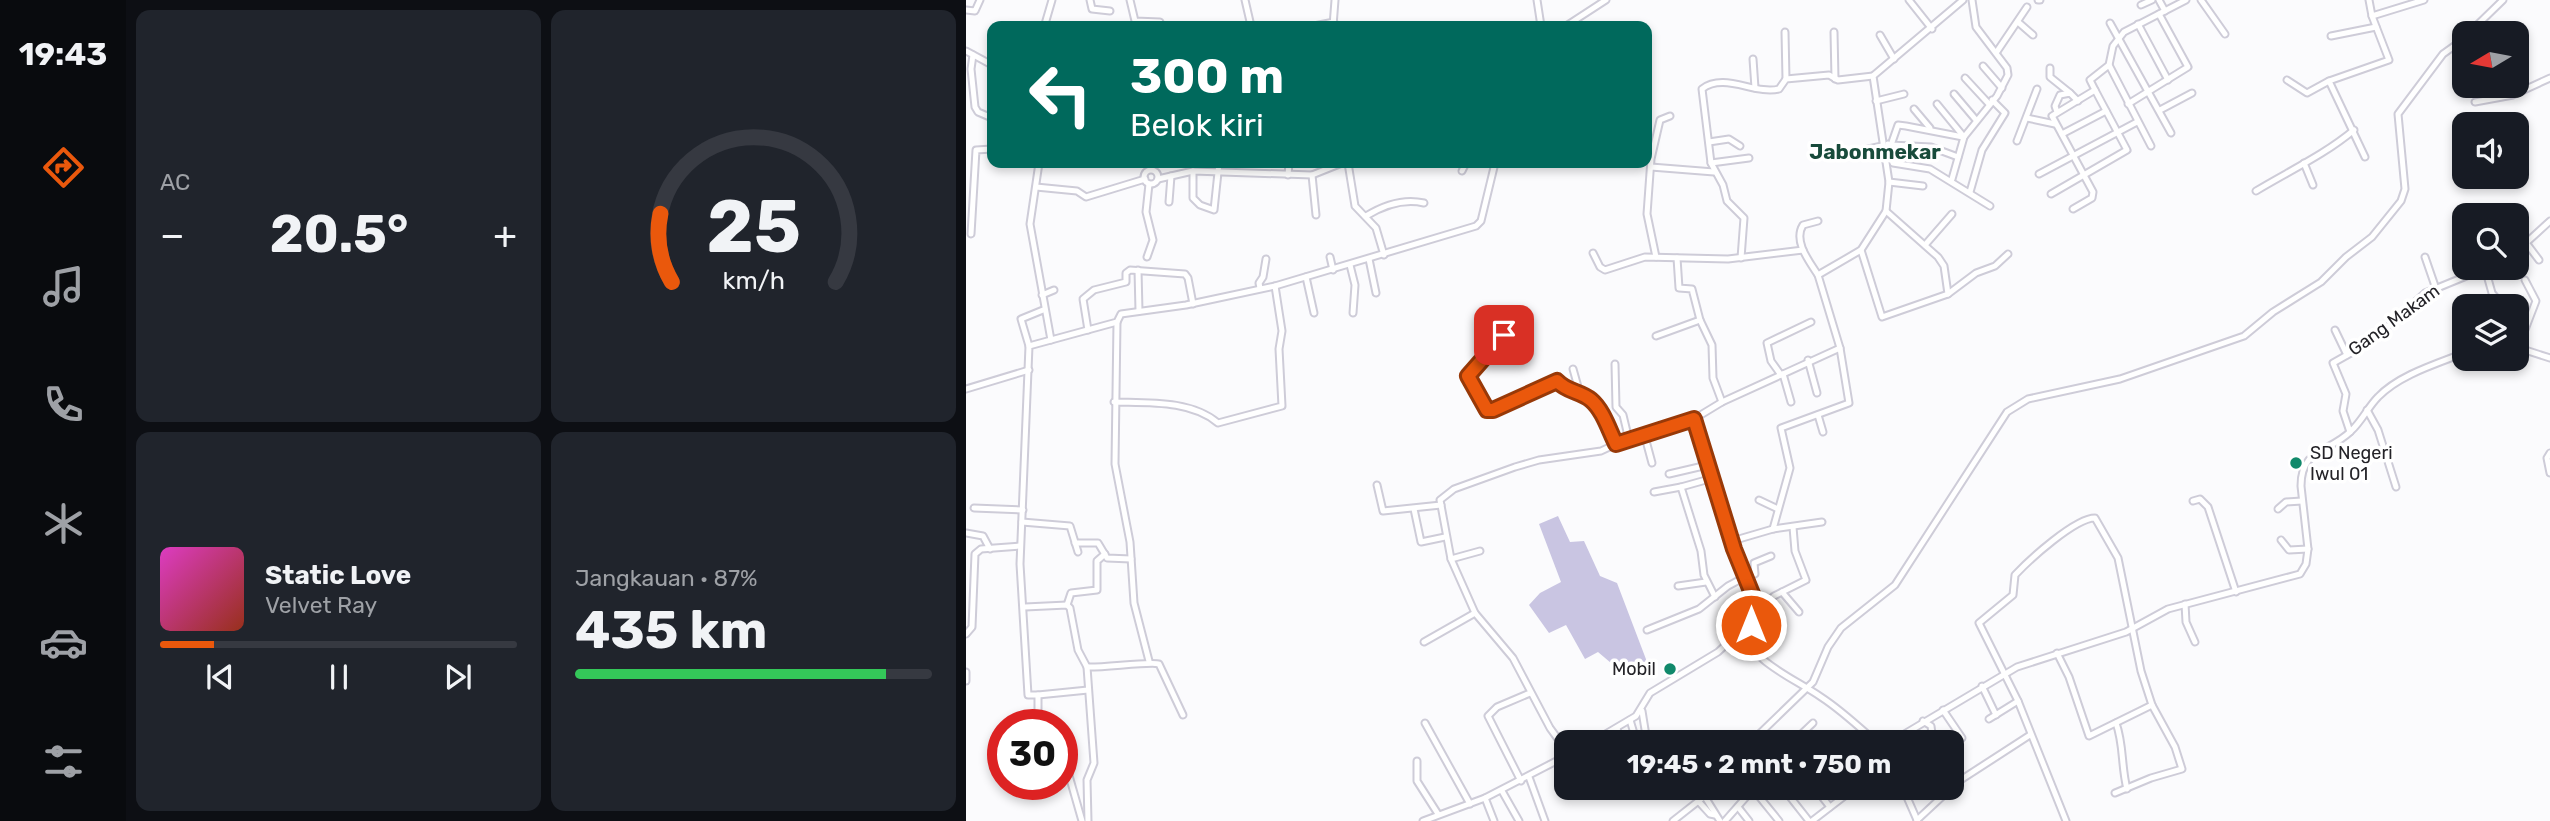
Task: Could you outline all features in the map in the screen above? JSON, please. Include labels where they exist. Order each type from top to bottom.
[{"type":"street","points":[[966,10],[975,10],[980,0]]},
{"type":"street","points":[[1046,21],[1052,0]]},
{"type":"street","points":[[1090,0],[1092,9],[1110,11]]},
{"type":"street","points":[[1130,0],[1133,20],[1137,21]]},
{"type":"street","points":[[1245,0],[1250,21]]},
{"type":"street","points":[[1334,21],[1335,0]]},
{"type":"street","points":[[1537,0],[1540,21]]},
{"type":"street","points":[[1574,21],[1606,0]]},
{"type":"street","points":[[1909,0],[1932,29]]},
{"type":"street","points":[[1786,79],[1829,75],[1835,79],[1873,76],[1932,29],[1963,0]]},
{"type":"street","points":[[1952,180],[1964,137],[2002,88],[2008,75],[1996,53],[1973,22],[1972,0]]},
{"type":"street","points":[[2141,5],[2152,0]]},
{"type":"street","points":[[2128,104],[2188,67],[2159,0]]},
{"type":"street","points":[[2151,146],[2109,65],[2113,46],[2138,24],[2186,0]]},
{"type":"street","points":[[2201,0],[2225,34]]},
{"type":"street","points":[[2287,80],[2307,93],[2329,81],[2389,61],[2389,55],[2372,16],[2369,0]]},
{"type":"street","points":[[2372,16],[2400,3],[2424,0]]},
{"type":"street","points":[[2481,21],[2503,0]]},
{"type":"street","points":[[1996,53],[2027,7]]},
{"type":"street","points":[[2018,22],[2033,35]]},
{"type":"street","points":[[2110,23],[2171,133]]},
{"type":"street","points":[[2138,24],[2168,80]]},
{"type":"street","points":[[2331,36],[2376,27]]},
{"type":"street","points":[[1741,258],[1743,215],[1729,203],[1720,179],[1714,172],[1701,94],[1704,87],[1722,83],[1779,89],[1786,79],[1784,32]]},
{"type":"street","points":[[1834,32],[1835,79]]},
{"type":"street","points":[[1880,35],[1894,59]]},
{"type":"street","points":[[1764,730],[1807,689],[1835,635],[1848,621],[1895,585],[2007,412],[2028,399],[2129,376],[2244,336],[2273,312],[2321,282],[2346,257],[2372,237],[2400,201],[2404,189],[2396,121],[2398,114],[2443,54],[2452,48]]},
{"type":"street","points":[[966,51],[987,62]]},
{"type":"street","points":[[973,55],[971,69],[975,107],[978,112],[987,116]]},
{"type":"street","points":[[1753,59],[1755,88]]},
{"type":"street","points":[[2051,194],[2126,152],[2127,148],[2091,80],[2109,65]]},
{"type":"street","points":[[1983,66],[2002,88]]},
{"type":"street","points":[[2050,68],[2050,77],[2078,101]]},
{"type":"street","points":[[1818,275],[1861,250],[1885,211],[1889,182],[1873,76]]},
{"type":"street","points":[[1965,78],[2005,113],[1982,150],[1970,192]]},
{"type":"street","points":[[2475,102],[2512,95],[2550,78]]},
{"type":"street","points":[[2329,81],[2365,157]]},
{"type":"street","points":[[2017,141],[2037,89]]},
{"type":"street","points":[[2073,209],[2094,196],[2052,116],[2095,90]]},
{"type":"street","points":[[2057,112],[2057,99],[2070,93]]},
{"type":"street","points":[[2160,110],[2192,93]]},
{"type":"street","points":[[1876,101],[1904,94]]},
{"type":"street","points":[[1954,94],[1976,120]]},
{"type":"street","points":[[1937,104],[1964,137]]},
{"type":"street","points":[[1914,109],[1930,128]]},
{"type":"street","points":[[2062,134],[2106,111]]},
{"type":"street","points":[[1652,162],[1660,120],[1670,116]]},
{"type":"street","points":[[2027,118],[2055,124]]},
{"type":"street","points":[[2039,174],[2137,122]]},
{"type":"street","points":[[1964,137],[1930,128],[1898,125],[1891,145],[1893,163],[1920,166],[1952,180],[1990,206]]},
{"type":"street","points":[[2256,191],[2334,147],[2354,130]]},
{"type":"street","points":[[1709,142],[1729,139],[1740,146]]},
{"type":"street","points":[[1854,152],[1882,144],[1931,148],[1958,157]]},
{"type":"street","points":[[971,234],[976,150],[987,149]]},
{"type":"street","points":[[1711,163],[1749,158]]},
{"type":"street","points":[[2304,163],[2313,185]]},
{"type":"street","points":[[1652,167],[1714,172]]},
{"type":"street","points":[[1038,168],[1030,224],[1043,310],[1051,340]]},
{"type":"street","points":[[1178,168],[1178,173]]},
{"type":"street","points":[[1193,171],[1193,198],[1211,210],[1215,208],[1218,168]]},
{"type":"street","points":[[1266,168],[1266,173]]},
{"type":"street","points":[[1288,175],[1289,168]]},
{"type":"street","points":[[1036,187],[1077,191],[1086,197],[1193,171],[1312,175],[1330,168]]},
{"type":"street","points":[[1349,168],[1355,206],[1376,228],[1384,255]]},
{"type":"street","points":[[1462,172],[1464,168]]},
{"type":"street","points":[[1149,661],[1134,603],[1131,559],[1115,464],[1117,322],[1121,314],[1192,304],[1275,286],[1478,225],[1494,168]]},
{"type":"street","points":[[1651,168],[1648,222],[1656,257]]},
{"type":"street","points":[[1147,257],[1153,240],[1146,212],[1146,172],[1153,170],[1158,179]]},
{"type":"street","points":[[1312,175],[1316,215]]},
{"type":"street","points":[[1168,202],[1171,176]]},
{"type":"street","points":[[1889,182],[1923,186]]},
{"type":"street","points":[[1367,216],[1404,201],[1424,203]]},
{"type":"street","points":[[1885,211],[1925,245],[1944,266],[1948,294]]},
{"type":"street","points":[[1925,245],[1952,214]]},
{"type":"street","points":[[1773,529],[1790,468],[1781,428],[1849,402],[1840,348],[1818,275],[1803,250],[1801,227],[1818,221]]},
{"type":"street","points":[[2529,242],[2550,221]]},
{"type":"street","points":[[2529,247],[2539,260]]},
{"type":"street","points":[[1592,253],[1600,267],[1605,270],[1634,259],[1741,258],[1803,250]]},
{"type":"street","points":[[1861,250],[1881,317],[1948,294],[1976,273],[1995,266],[2008,254]]},
{"type":"street","points":[[1330,257],[1333,270]]},
{"type":"street","points":[[2425,257],[2435,286]]},
{"type":"street","points":[[1677,258],[1677,284],[1680,289],[1692,289],[1700,320],[1712,345],[1713,378],[1722,402]]},
{"type":"street","points":[[1260,288],[1266,259]]},
{"type":"street","points":[[1369,259],[1376,293]]},
{"type":"street","points":[[1350,265],[1355,285],[1353,313]]},
{"type":"street","points":[[1138,270],[1139,311]]},
{"type":"street","points":[[1088,331],[1082,303],[1088,293],[1124,283],[1127,271],[1185,274],[1192,304]]},
{"type":"street","points":[[1306,277],[1314,313]]},
{"type":"street","name":"Gang Makam","points":[[2350,432],[2343,411],[2346,394],[2333,364],[2372,341],[2435,286],[2452,280]]},
{"type":"street","points":[[2525,280],[2536,302],[2529,325]]},
{"type":"street","points":[[1114,402],[1163,403],[1209,414],[1218,423],[1282,407],[1279,349],[1282,331],[1275,286]]},
{"type":"street","points":[[1042,295],[1054,290]]},
{"type":"street","points":[[1043,310],[1021,319],[1029,346],[1020,546],[1028,695],[1088,690]]},
{"type":"street","points":[[1656,336],[1700,320]]},
{"type":"street","points":[[1029,346],[1117,322]]},
{"type":"street","points":[[1791,402],[1782,374],[1771,361],[1768,343],[1811,322]]},
{"type":"street","points":[[2334,331],[2347,355]]},
{"type":"street","points":[[1504,335],[1468,376],[1487,410],[1493,410],[1557,381],[1564,388],[1590,399],[1600,411],[1616,444]]},
{"type":"street","points":[[2529,347],[2550,358]]},
{"type":"street","points":[[1554,734],[1513,658],[1475,613],[1451,559],[1445,537],[1442,497],[1454,489],[1539,460],[1601,452],[1616,444],[1694,419],[1722,402],[1808,360],[1840,348]]},
{"type":"street","points":[[1909,730],[2004,673],[2134,628],[2156,614],[2185,604],[2300,574],[2306,564],[2308,549],[2301,475],[2308,458],[2350,432],[2382,393],[2420,370],[2452,358]]},
{"type":"street","points":[[1808,360],[1817,393]]},
{"type":"street","points":[[1615,364],[1616,407],[1623,415],[1629,440]]},
{"type":"street","points":[[1573,369],[1580,394]]},
{"type":"street","points":[[966,389],[1029,370]]},
{"type":"street","points":[[2367,410],[2378,430],[2396,487]]},
{"type":"street","points":[[1818,415],[1823,432]]},
{"type":"street","points":[[1694,419],[1744,579],[1759,611]]},
{"type":"street","points":[[1644,437],[1652,463]]},
{"type":"street","points":[[2550,453],[2547,458],[2550,473]]},
{"type":"street","points":[[1669,474],[1699,467],[1707,460]]},
{"type":"street","points":[[1654,492],[1713,478]]},
{"type":"street","points":[[1377,485],[1383,511],[1441,505]]},
{"type":"street","points":[[1681,487],[1701,551],[1706,582],[1715,597]]},
{"type":"street","points":[[2193,501],[2199,499],[2207,506],[2236,592]]},
{"type":"street","points":[[1759,500],[1778,509]]},
{"type":"street","points":[[2278,509],[2286,502],[2302,501]]},
{"type":"street","points":[[974,508],[1023,510]]},
{"type":"street","points":[[1415,509],[1421,542],[1445,537]]},
{"type":"street","points":[[2066,821],[2018,701],[1979,621],[2013,595],[2014,579],[2020,570],[2087,519],[2095,518],[2118,558],[2141,671],[2152,705],[2175,747],[2182,769],[2115,793]]},
{"type":"street","points":[[1022,522],[1070,526],[1078,552]]},
{"type":"street","points":[[1732,541],[1773,529],[1822,522]]},
{"type":"street","points":[[1613,730],[1630,720],[1650,693],[1717,652],[1757,619],[1759,611],[1782,592],[1806,580],[1795,551],[1793,527]]},
{"type":"street","points":[[966,533],[983,536],[990,549]]},
{"type":"street","points":[[2281,540],[2289,550],[2308,549]]},
{"type":"street","points":[[1075,543],[1098,543],[1109,558],[1131,559]]},
{"type":"street","points":[[966,634],[972,627],[970,604],[977,552],[1020,546]]},
{"type":"street","points":[[1451,559],[1480,551]]},
{"type":"street","points":[[1067,605],[1071,593],[1097,590],[1097,561],[1105,554]]},
{"type":"street","points":[[1647,630],[1699,609],[1728,586],[1755,575],[1754,563],[1771,556]]},
{"type":"street","points":[[966,569],[975,568]]},
{"type":"street","points":[[1678,586],[1706,582]]},
{"type":"street","points":[[1782,592],[1800,612]]},
{"type":"street","points":[[2185,604],[2186,622],[2195,642]]},
{"type":"street","points":[[1025,607],[1067,605]]},
{"type":"street","points":[[1067,605],[1070,608],[1078,650],[1087,667],[1094,762],[1087,784],[1088,821]]},
{"type":"street","points":[[1424,642],[1475,613]]},
{"type":"street","points":[[1741,633],[1769,664],[1847,715],[1863,730]]},
{"type":"street","points":[[2057,653],[2067,672],[2089,736],[2152,705]]},
{"type":"street","points":[[1087,667],[1118,668],[1149,661],[1161,666],[1183,715]]},
{"type":"street","points":[[966,672],[966,681]]},
{"type":"street","points":[[1982,686],[1996,715]]},
{"type":"street","points":[[1521,781],[1488,716],[1497,707],[1530,693]]},
{"type":"street","points":[[1038,695],[1038,709]]},
{"type":"street","points":[[1989,719],[2018,701]]},
{"type":"street","points":[[1641,708],[1645,730]]},
{"type":"street","points":[[1943,710],[1957,730]]},
{"type":"street","points":[[1630,720],[1633,730]]},
{"type":"street","points":[[1923,721],[1931,726],[1932,730]]},
{"type":"street","points":[[1425,723],[1470,803]]},
{"type":"street","points":[[1806,730],[1813,723]]},
{"type":"street","points":[[2116,723],[2123,745],[2121,766],[2127,789]]},
{"type":"street","points":[[1964,779],[2031,735]]},
{"type":"street","points":[[1417,761],[1417,781],[1438,814]]},
{"type":"street","points":[[1423,821],[1485,798],[1554,763]]},
{"type":"street","points":[[1529,777],[1545,821]]},
{"type":"street","points":[[1502,790],[1519,821]]},
{"type":"street","points":[[1485,798],[1494,821]]},
{"type":"street","points":[[1076,800],[1082,821]]},
{"type":"street","points":[[1673,821],[1701,800]]},
{"type":"street","points":[[1708,800],[1715,809],[1715,815]]},
{"type":"street","points":[[1699,802],[1710,814],[1722,821],[1744,800]]},
{"type":"street","points":[[1763,800],[1779,821]]},
{"type":"street","points":[[1793,800],[1811,821],[1838,800]]},
{"type":"street","points":[[1824,800],[1830,807]]},
{"type":"street","points":[[1908,800],[1917,820],[1938,800]]},
{"type":"street","points":[[1738,807],[1749,821]]},
{"type":"shaded area","points":[[1558,516],[1570,542],[1584,541],[1600,576],[1617,583],[1652,675],[1621,672],[1615,661],[1611,663],[1598,652],[1585,659],[1566,625],[1549,633],[1529,605],[1540,593],[1561,582],[1539,524]]},
{"type":"place","name":"SD Negeri Iwul 01","points":[[2296,463]]},
{"type":"place","name":"Mobil","points":[[1670,669]]},
{"type":"district","name":"Jabonmekar","points":[[1875,151]]},
{"type":"route","points":[[1504,335],[1468,374],[1487,410],[1493,410],[1557,381],[1564,388],[1583,395],[1596,404],[1616,444],[1667,430],[1694,419],[1734,549],[1759,611],[1757,619],[1751,625]]}]
